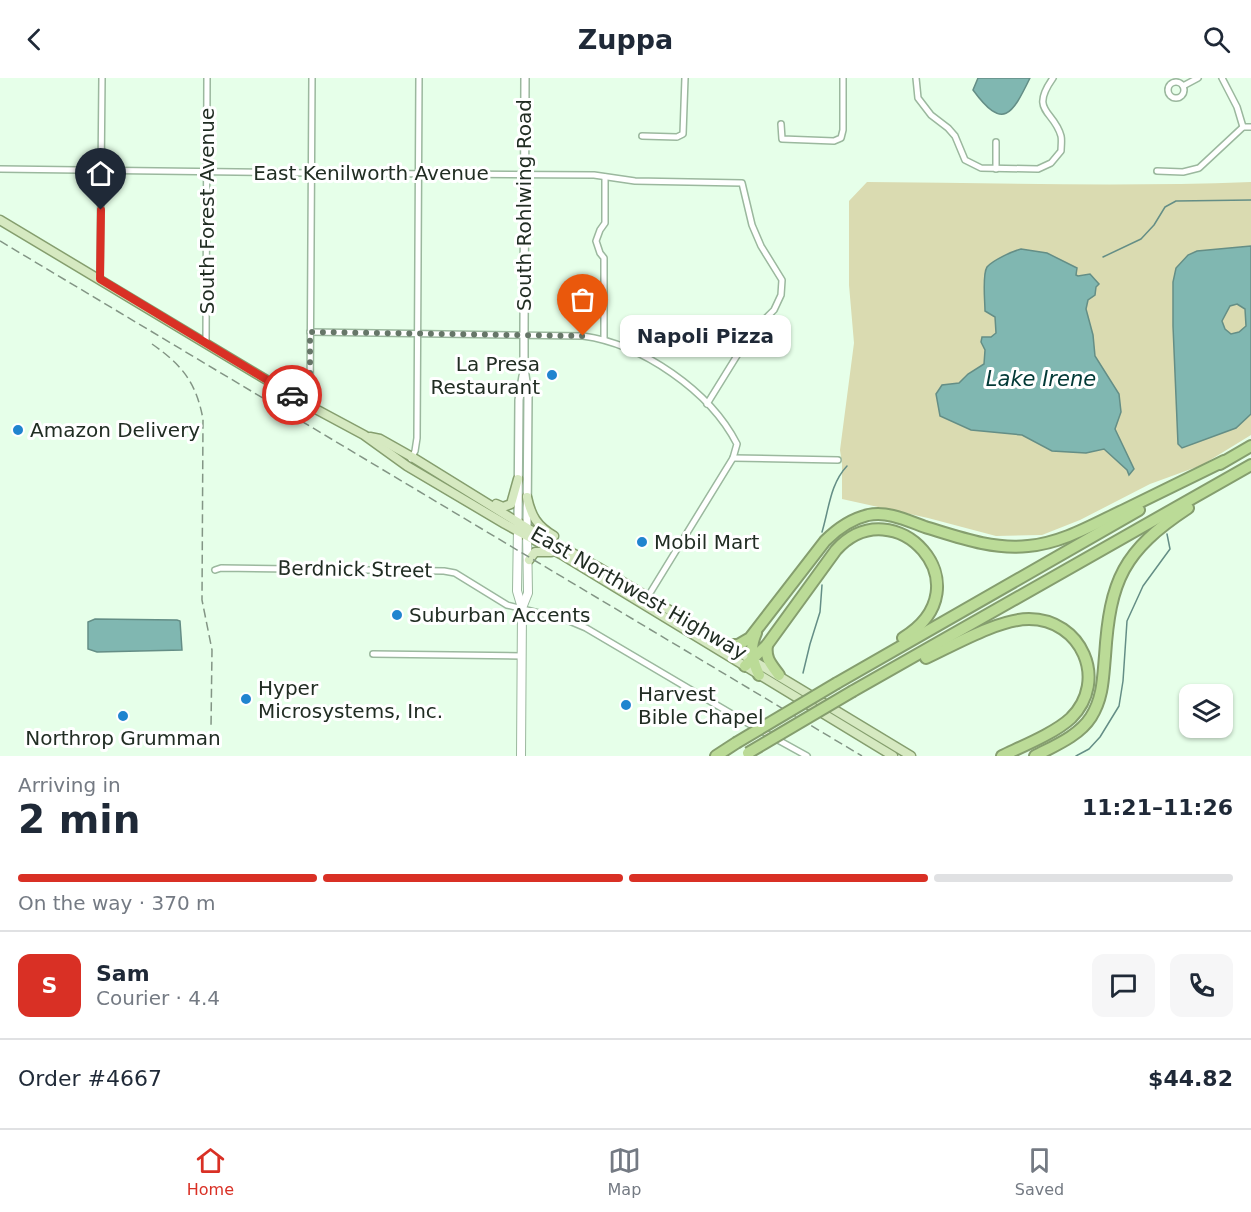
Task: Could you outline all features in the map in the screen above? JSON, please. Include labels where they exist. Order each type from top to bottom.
[{"type":"highway","points":[[716,756],[852,674],[1251,446]]},
{"type":"highway","points":[[728,645],[743,644],[758,630],[825,540],[855,519],[874,515],[891,516],[950,535],[997,546],[1035,545],[1080,531],[1224,461]]},
{"type":"highway","points":[[871,682],[1251,466]]},
{"type":"highway","points":[[1035,756],[1072,736],[1085,725],[1100,701],[1109,609],[1117,584],[1130,559],[1140,547],[1171,520],[1251,466]]},
{"type":"highway","points":[[749,663],[767,645],[842,543],[862,532],[886,529],[900,533],[922,549],[933,566],[937,587],[933,609],[912,632],[875,655],[852,674]]},
{"type":"highway","points":[[746,755],[871,682],[999,625],[1027,619],[1042,620],[1060,627],[1075,639],[1086,656],[1089,675],[1086,694],[1077,710],[1062,725],[1002,756]]},
{"type":"highway","points":[[758,630],[749,663],[759,675]]},
{"type":"highway","points":[[767,645],[766,655],[769,662],[780,675]]},
{"type":"main road","name":"East Northwest Highway","points":[[0,220],[310,406],[364,435],[380,439],[410,461],[564,556],[728,645],[749,663]]},
{"type":"main road","name":"East Northwest Highway","points":[[410,461],[488,502],[523,529],[598,567],[645,601],[749,663],[780,675],[911,756]]},
{"type":"main road","points":[[488,502],[503,507],[511,504],[518,479]]},
{"type":"main road","points":[[527,497],[531,512],[541,528],[593,560],[598,567]]},
{"type":"main road","points":[[522,608],[528,594],[529,560],[523,529]]},
{"type":"main road","points":[[521,756],[522,608],[517,591],[523,529]]},
{"type":"main road","points":[[529,560],[535,552],[542,550],[564,556]]},
{"type":"main road","name":"East Northwest Highway","points":[[759,675],[893,756]]},
{"type":"street","points":[[100,279],[102,78]]},
{"type":"street","name":"South Forest Avenue","points":[[206,344],[207,78]]},
{"type":"street","points":[[310,406],[312,78]]},
{"type":"street","points":[[410,461],[417,438],[419,78]]},
{"type":"street","name":"South Rohlwing Road","points":[[523,529],[527,497],[528,396],[524,368],[525,78]]},
{"type":"street","points":[[642,136],[677,137],[683,134],[685,78]]},
{"type":"street","points":[[781,124],[782,139],[834,141],[841,138],[843,78]]},
{"type":"street","points":[[916,78],[918,98],[931,115],[955,136],[965,160],[981,168],[996,170],[1038,169],[1051,163],[1061,151],[1061,136],[1044,111],[1044,96],[1053,78]]},
{"type":"street","points":[[1183,86],[1198,78]]},
{"type":"street","points":[[1222,78],[1237,107],[1243,127]]},
{"type":"street","points":[[1243,127],[1251,128]]},
{"type":"street","points":[[1157,171],[1183,172],[1199,168],[1243,127]]},
{"type":"street","points":[[996,142],[996,170]]},
{"type":"street","name":"East Kenilworth Avenue","points":[[0,168],[524,174],[605,177],[635,182],[742,183],[752,225],[761,246],[782,280],[780,295],[774,310],[751,333],[707,404]]},
{"type":"street","points":[[604,339],[604,258],[596,241],[605,223],[605,177]]},
{"type":"street","points":[[310,332],[524,334],[604,339],[627,348],[667,370],[707,404],[731,432],[737,444],[732,458],[645,601]]},
{"type":"street","name":"South Rohlwing Road","points":[[523,529],[518,479],[519,400],[524,368]]},
{"type":"street","points":[[732,458],[838,460]]},
{"type":"street","name":"Berdnick Street","points":[[215,570],[221,568],[444,570],[455,573],[507,606],[567,620],[586,628],[807,756]]},
{"type":"street","points":[[373,654],[522,656]]},
{"type":"green space","points":[[867,182],[1107,184],[1251,182],[1251,435],[1202,465],[1150,484],[1080,520],[1042,535],[996,536],[842,499],[840,450],[854,343],[849,285],[849,201]]},
{"type":"water","points":[[978,78],[1030,78],[1012,109],[999,114],[983,103],[973,90]]},
{"type":"water","points":[[1251,246],[1251,414],[1236,428],[1182,448],[1178,444],[1173,282],[1176,268],[1188,255],[1197,251]],"holes":[[[1237,304],[1245,309],[1246,326],[1239,332],[1231,334],[1225,329],[1222,321],[1230,306]]]},
{"type":"water","name":"Lake Irene","points":[[1021,249],[1047,253],[1077,268],[1076,275],[1090,274],[1099,284],[1095,295],[1088,300],[1086,309],[1093,335],[1095,356],[1119,394],[1121,412],[1115,429],[1134,469],[1129,475],[1127,470],[1104,449],[1086,453],[1052,451],[1022,435],[971,430],[940,416],[936,394],[942,385],[959,383],[984,364],[985,350],[981,342],[982,337],[991,337],[996,333],[995,317],[985,311],[985,271],[1003,256]]},
{"type":"water","points":[[95,619],[180,621],[182,650],[97,652],[88,649],[88,622]]},
{"type":"waterway","points":[[1103,257],[1141,239],[1154,225],[1165,207],[1176,201],[1251,200]]},
{"type":"waterway","points":[[822,532],[833,489],[847,466]]},
{"type":"waterway","points":[[1076,756],[1089,749],[1100,737],[1119,706],[1127,621],[1143,586],[1170,549],[1167,534]]},
{"type":"waterway","points":[[803,673],[820,612],[822,585]]},
{"type":"railway","points":[[0,241],[862,756]]},
{"type":"railway","points":[[152,344],[172,359],[186,376],[196,395],[203,419],[202,600],[212,650],[211,728]]},
{"type":"way so far","points":[[292,395],[310,406],[310,332],[583,336]]},
{"type":"place","name":"Napoli Pizza","points":[[583,336]]},
{"type":"place","name":"La Presa Restaurant","points":[[552,375]]},
{"type":"place","name":"Amazon Delivery","points":[[18,430]]},
{"type":"place","name":"Mobil Mart","points":[[642,542]]},
{"type":"place","name":"Suburban Accents","points":[[397,615]]},
{"type":"place","name":"Hyper Microsystems, Inc.","points":[[246,699]]},
{"type":"place","name":"Harvest Bible Chapel","points":[[626,705]]},
{"type":"place","name":"Northrop Grumman","points":[[123,716]]},
{"type":"route","points":[[101,210],[100,279],[292,395]]}]
